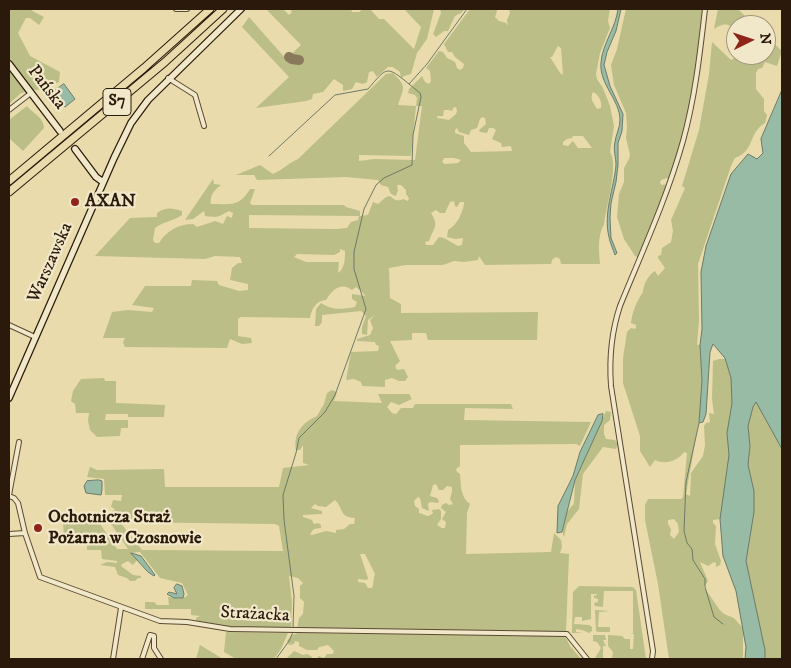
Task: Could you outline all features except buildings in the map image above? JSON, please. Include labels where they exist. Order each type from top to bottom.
[{"type":"highway","name":"S7","points":[[9,181],[144,68],[210,9]]},
{"type":"highway","name":"S7","points":[[9,192],[165,62],[223,9]]},
{"type":"street","points":[[176,9],[185,9]]},
{"type":"street","name":"Warszawska","points":[[9,398],[103,182],[131,123],[168,78],[241,9]]},
{"type":"street","points":[[652,659],[653,651],[611,386],[610,350],[620,306],[673,174],[683,140],[696,82],[704,9]]},
{"type":"street","name":"Pańska","points":[[9,64],[60,131]]},
{"type":"street","points":[[168,78],[195,95],[204,126]]},
{"type":"street","points":[[9,110],[31,93]]},
{"type":"street","points":[[75,149],[96,177],[103,182]]},
{"type":"street","points":[[9,325],[14,329],[35,337]]},
{"type":"street","points":[[9,332],[14,329]]},
{"type":"street","name":"Strażacka","points":[[20,442],[9,495],[18,502],[25,533],[40,577],[160,621],[187,622],[230,629],[567,634],[587,659]]},
{"type":"street","points":[[9,534],[25,533]]},
{"type":"street","points":[[114,659],[121,608]]},
{"type":"street","points":[[142,659],[150,635],[154,636],[154,648],[161,659]]},
{"type":"green space","points":[[9,9],[29,9],[44,17],[39,25],[30,18],[26,18],[18,33],[30,56],[60,72],[59,82],[41,89],[21,93],[9,104]]},
{"type":"green space","points":[[266,9],[283,9],[289,15],[292,12],[290,9],[351,9],[352,12],[359,12],[363,9],[370,9],[379,19],[384,19],[414,49],[421,27],[404,9],[434,9],[427,39],[417,53],[411,74],[401,79],[400,72],[393,67],[388,67],[377,77],[373,71],[369,72],[367,82],[363,84],[356,82],[352,89],[343,91],[343,85],[334,79],[323,92],[313,94],[312,99],[256,108],[289,77],[242,27],[249,17],[286,59],[301,45]]},
{"type":"green space","points":[[440,9],[465,9],[455,16],[448,31],[444,31],[436,37],[433,34],[441,13]]},
{"type":"green space","points":[[470,9],[496,9],[495,17],[508,26],[509,9],[610,9],[608,21],[610,28],[600,53],[596,74],[610,106],[614,126],[610,152],[613,176],[604,224],[599,239],[600,264],[561,264],[560,259],[556,257],[552,260],[551,264],[485,265],[479,256],[478,260],[454,261],[443,265],[406,265],[389,268],[390,298],[401,304],[401,313],[538,312],[537,340],[428,340],[426,333],[412,333],[412,340],[390,341],[400,361],[395,366],[397,370],[404,369],[408,377],[405,381],[392,378],[385,380],[385,387],[362,386],[361,382],[354,379],[346,380],[351,352],[378,351],[379,346],[375,342],[357,341],[357,339],[370,335],[373,328],[370,320],[375,315],[368,320],[367,335],[362,334],[362,327],[366,316],[361,311],[322,315],[322,322],[319,326],[315,326],[316,309],[321,303],[325,306],[342,309],[355,307],[357,302],[352,299],[352,294],[365,296],[356,287],[352,290],[344,287],[338,288],[326,300],[317,303],[313,308],[310,318],[241,317],[238,319],[238,336],[251,338],[252,343],[242,344],[230,339],[227,348],[125,347],[123,342],[125,338],[103,338],[112,312],[128,310],[152,312],[154,308],[132,305],[145,286],[191,286],[192,280],[217,281],[219,285],[239,291],[248,290],[248,284],[230,280],[232,268],[238,263],[242,263],[240,257],[215,256],[205,259],[95,256],[130,218],[157,217],[157,213],[166,209],[182,211],[182,215],[155,228],[153,240],[155,243],[159,243],[173,229],[183,225],[193,224],[197,227],[215,221],[223,224],[227,216],[232,218],[233,213],[229,211],[213,217],[205,216],[204,211],[193,219],[185,220],[213,179],[214,184],[221,185],[213,193],[211,204],[238,202],[250,189],[255,189],[250,203],[252,205],[344,205],[360,211],[360,216],[368,215],[373,202],[378,204],[386,197],[390,196],[396,200],[403,199],[408,201],[409,198],[406,190],[401,185],[397,185],[396,196],[391,194],[388,187],[381,185],[378,180],[346,177],[257,180],[254,175],[236,175],[260,165],[273,174],[298,159],[386,74],[393,73],[401,81],[403,91],[398,105],[416,106],[417,98],[415,95],[408,93],[409,89],[422,76],[425,82],[429,84],[431,81],[430,71],[426,68],[439,51],[455,62],[457,68],[460,70],[463,68],[464,64],[452,52],[448,52],[444,44]],"holes":[[[558,46],[561,48],[563,75],[550,57],[552,57]],[[593,92],[598,97],[601,108],[597,109],[592,101]],[[416,106],[422,106],[415,160],[374,159],[359,161],[359,155],[411,156]],[[456,107],[457,111],[449,120],[437,118],[438,115],[443,116],[444,110],[452,111]],[[482,117],[485,118],[486,124],[479,130],[480,132],[487,133],[489,128],[493,128],[496,130],[492,139],[501,143],[502,147],[511,146],[512,151],[471,152],[464,143],[464,136],[455,133],[457,128],[459,132],[469,135],[471,130],[477,128]],[[573,136],[583,136],[592,148],[578,148],[573,141],[568,146],[563,145],[563,142]],[[444,158],[461,160],[458,163],[445,164],[442,162]],[[454,201],[457,207],[460,202],[464,202],[460,215],[454,225],[448,230],[447,237],[463,238],[462,245],[458,246],[439,237],[433,245],[426,245],[425,242],[429,241],[435,227],[435,221],[431,213],[436,210],[440,213],[445,213],[450,202]],[[249,215],[359,216],[358,220],[351,222],[347,228],[249,228]],[[340,249],[345,251],[345,260],[338,273],[339,262],[306,262],[294,257],[297,254],[334,255],[340,252]]]},
{"type":"green space","points":[[626,9],[703,9],[695,78],[687,121],[669,179],[661,180],[660,183],[662,185],[667,184],[638,257],[635,256],[624,239],[617,217],[619,194],[624,182],[624,168],[630,155],[626,138],[626,113],[614,85],[611,65],[617,49]]},
{"type":"green space","points":[[718,9],[738,9],[744,15],[726,15],[726,24],[714,29]]},
{"type":"green space","points":[[712,42],[726,55],[726,65],[764,65],[756,73],[756,89],[764,99],[764,111],[767,115],[765,123],[759,127],[746,151],[735,158],[731,166],[698,264],[699,321],[697,345],[700,345],[701,409],[686,494],[690,496],[691,473],[703,456],[705,445],[704,426],[710,422],[709,413],[714,414],[712,399],[713,361],[725,359],[713,343],[701,272],[706,246],[731,174],[748,154],[757,159],[763,153],[761,139],[782,90],[782,659],[745,659],[746,647],[743,634],[743,659],[669,659],[658,584],[645,520],[645,505],[648,499],[681,499],[683,497],[687,453],[684,452],[678,458],[671,461],[655,460],[650,467],[640,451],[640,436],[623,383],[623,358],[627,332],[631,328],[636,328],[636,325],[631,323],[635,307],[649,277],[655,271],[658,276],[665,268],[658,256],[661,255],[662,248],[671,242],[673,231],[671,220],[685,188],[682,186],[699,130],[709,74]],"holes":[[[674,519],[678,524],[679,532],[674,539],[670,535],[671,529],[668,520]],[[720,519],[723,556],[736,591],[742,627],[734,618],[724,614],[719,609],[704,587],[708,581],[700,562],[708,566],[714,562],[716,567],[720,565],[721,561],[715,544],[716,526],[713,520]]]},
{"type":"green space","points":[[776,45],[782,51],[777,66],[774,65],[776,65]]},
{"type":"green space","points":[[27,106],[40,118],[44,128],[23,151],[10,139],[9,120]]},
{"type":"green space","points":[[104,378],[105,381],[116,381],[116,403],[165,405],[164,417],[128,417],[128,414],[106,414],[105,420],[128,420],[128,428],[121,428],[120,436],[97,437],[90,430],[89,413],[76,413],[75,404],[71,401],[73,391],[81,379]]},
{"type":"green space","points":[[332,390],[337,392],[334,401],[382,403],[378,394],[409,394],[412,399],[399,405],[391,402],[387,407],[392,413],[396,414],[401,408],[413,408],[415,404],[511,404],[513,409],[465,408],[464,420],[591,422],[580,446],[576,444],[460,445],[460,466],[456,469],[460,474],[464,498],[470,504],[467,513],[466,554],[551,552],[554,533],[561,540],[562,547],[560,553],[569,554],[566,632],[297,629],[299,618],[303,614],[304,602],[300,598],[300,586],[303,583],[298,578],[289,576],[292,602],[291,629],[225,627],[196,621],[196,618],[200,616],[191,615],[191,609],[145,609],[145,602],[169,605],[168,597],[181,599],[188,595],[182,583],[160,578],[140,552],[131,553],[137,560],[133,565],[128,561],[121,566],[133,575],[141,576],[141,578],[135,581],[130,581],[118,575],[115,567],[100,565],[107,562],[117,563],[117,561],[102,559],[101,550],[87,550],[87,538],[64,538],[63,522],[87,522],[86,512],[98,512],[98,521],[117,549],[128,549],[109,521],[110,515],[115,509],[111,507],[113,500],[121,501],[122,495],[105,495],[104,479],[87,477],[90,467],[97,470],[164,469],[165,487],[279,487],[283,468],[309,465],[303,463],[303,445],[300,450],[296,450],[296,438],[303,425],[317,416],[324,404],[327,393]],"holes":[[[436,484],[439,490],[443,490],[447,486],[452,487],[450,499],[453,504],[449,505],[446,503],[441,508],[446,512],[442,519],[446,522],[445,528],[437,525],[441,519],[441,511],[439,509],[432,510],[433,513],[428,516],[419,513],[419,509],[415,506],[414,501],[418,497],[420,498],[422,508],[429,511],[428,504],[430,502],[438,503],[437,498],[430,496],[433,485]],[[335,500],[346,516],[355,518],[354,524],[350,524],[344,529],[336,530],[336,533],[326,531],[310,534],[314,529],[321,528],[321,525],[318,523],[314,524],[312,520],[303,517],[303,515],[322,514],[322,511],[311,508],[315,504],[326,507]],[[120,522],[275,524],[279,526],[283,551],[142,550]],[[360,554],[365,554],[375,574],[372,588],[368,588],[365,583],[358,582],[358,579],[367,580]]]},
{"type":"green space","points":[[606,411],[611,412],[610,420],[604,425],[604,434],[606,439],[615,440],[618,444],[616,449],[603,447],[583,474],[579,509],[567,524],[564,537],[564,519],[568,510],[574,504],[575,480]]},
{"type":"green space","points":[[579,586],[633,587],[636,590],[646,659],[612,658],[613,652],[608,646],[608,635],[622,636],[625,639],[630,639],[630,649],[633,649],[634,634],[631,634],[633,633],[633,591],[604,591],[603,607],[595,606],[594,603],[598,602],[598,599],[594,598],[594,595],[596,596],[597,594],[591,594],[591,619],[582,621],[582,617],[575,617],[574,624],[589,625],[592,627],[592,631],[589,633],[576,629],[576,632],[583,633],[572,633],[573,592]]},
{"type":"green space","points":[[595,610],[610,611],[599,612],[598,627],[610,627],[610,632],[596,631]]},
{"type":"green space","points":[[226,632],[288,633],[274,659],[236,659],[224,652]]},
{"type":"green space","points":[[298,633],[565,636],[570,646],[581,659],[316,659],[319,656],[324,658],[327,654],[333,654],[334,651],[328,645],[319,647],[317,650],[307,650],[299,646],[299,642],[295,641],[294,644],[289,645],[287,641],[292,635]]},
{"type":"green space","points":[[593,635],[605,635],[606,640],[603,640],[606,646],[603,646],[603,659],[595,658],[601,648],[597,642],[593,641]]},
{"type":"green space","points":[[200,645],[223,659],[196,659]]},
{"type":"green space","points":[[294,651],[303,655],[307,654],[312,659],[286,659]]},
{"type":"shaded area","points":[[618,9],[621,9],[616,31],[604,65],[610,86],[623,114],[610,218],[611,238],[617,253],[615,255],[609,239],[607,219],[616,165],[614,145],[620,120],[617,106],[603,78],[601,63]]},
{"type":"shaded area","points":[[64,84],[75,99],[65,107],[57,101],[55,102],[49,95]]},
{"type":"shaded area","points":[[782,90],[782,449],[756,402],[748,426],[750,446],[748,465],[754,491],[754,512],[746,561],[765,650],[765,659],[745,659],[746,647],[736,591],[723,556],[720,519],[729,455],[727,433],[732,403],[731,378],[725,358],[713,344],[710,352],[706,414],[703,422],[699,423],[702,380],[700,345],[702,329],[701,272],[706,246],[731,174],[748,154],[757,159],[763,153],[761,139]]},
{"type":"shaded area","points":[[603,414],[602,421],[575,480],[562,532],[557,533],[558,506],[573,476],[580,452],[598,415]]},
{"type":"shaded area","points":[[87,481],[102,481],[101,495],[86,493],[84,486]]},
{"type":"shaded area","points":[[131,553],[141,556],[155,575],[148,572]]},
{"type":"shaded area","points":[[177,584],[182,586],[183,598],[174,598],[167,594],[169,592],[177,594],[174,588]]},
{"type":"waterway","points":[[269,156],[335,95],[368,89],[379,76],[387,71],[391,71],[409,84],[427,64],[467,9]]},
{"type":"waterway","points":[[293,628],[294,596],[284,520],[283,495],[299,438],[325,412],[335,395],[366,309],[354,269],[354,252],[364,209],[376,185],[384,178],[412,165],[413,135],[421,97],[420,93],[409,84]]},
{"type":"waterway","points":[[699,423],[686,482],[684,531],[687,543],[692,549],[693,560],[705,579],[705,587],[714,617],[723,624]]},
{"type":"waterway","points":[[276,659],[293,632]]},
{"type":"taxiway","points":[[289,57],[299,60]]},
{"type":"place","name":"AXAN","points":[[75,202]]},
{"type":"place","name":"Ochotnicza Straż Pożarna w Czosnowie","points":[[38,528]]}]
